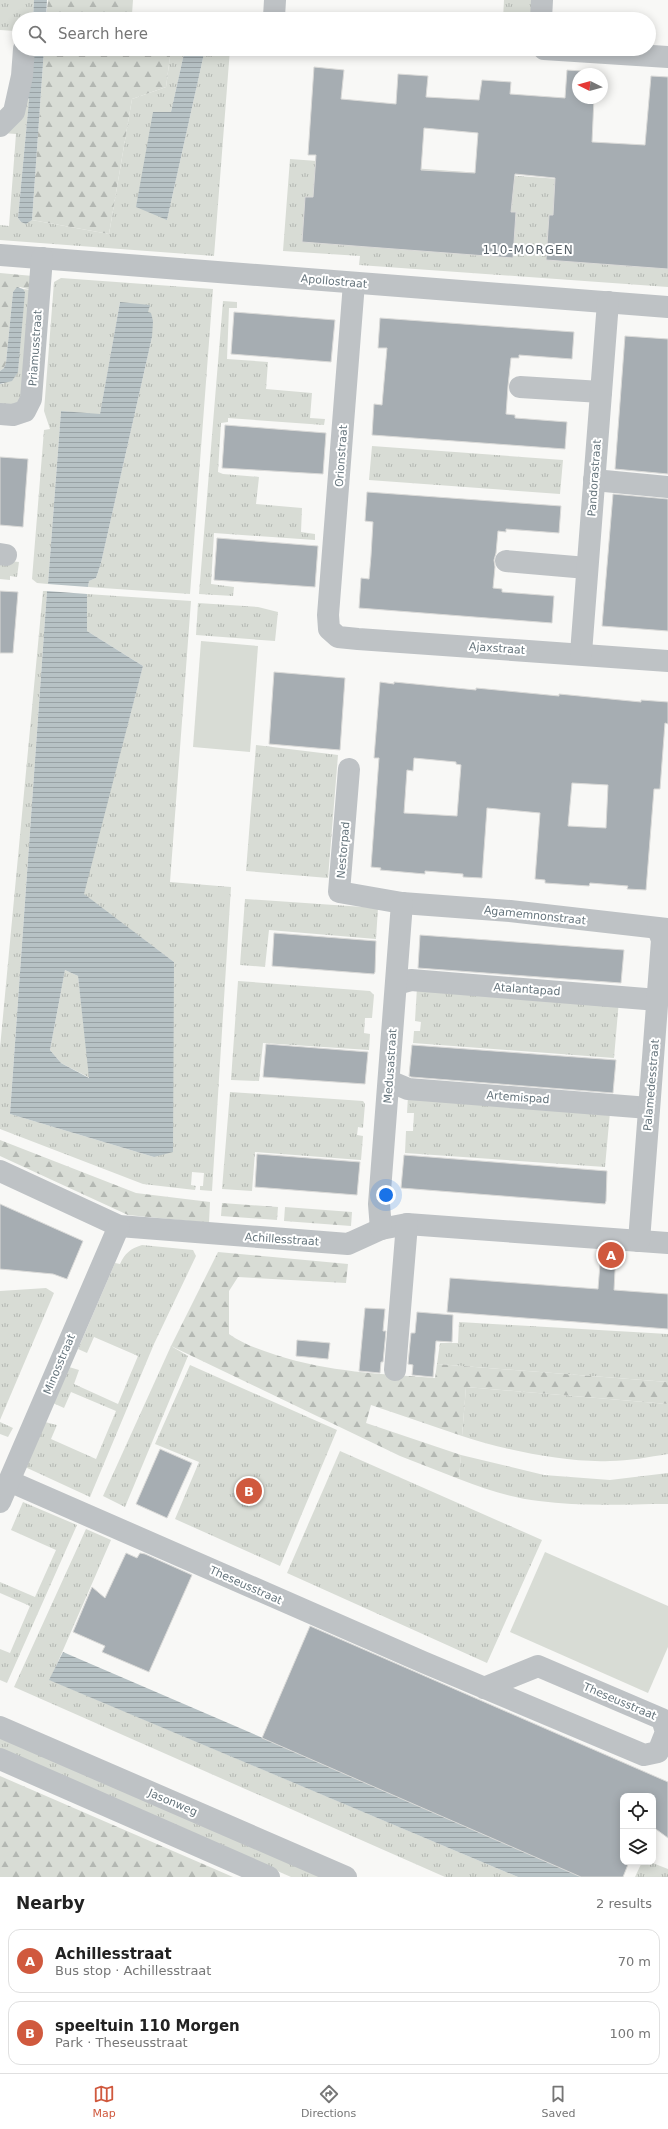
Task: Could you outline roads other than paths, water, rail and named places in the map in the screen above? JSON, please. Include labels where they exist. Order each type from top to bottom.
[{"type":"street","points":[[274,12],[275,0]]},
{"type":"street","points":[[541,12],[542,0]]},
{"type":"street","points":[[0,126],[14,112],[22,76],[23,56]]},
{"type":"street","points":[[640,56],[668,58]]},
{"type":"street","name":"Apollostraat","points":[[0,254],[668,307]]},
{"type":"street","name":"Priamusstraat","points":[[0,414],[13,415],[25,411],[31,399],[42,258]]},
{"type":"street","name":"Orionstraat","points":[[329,629],[328,615],[354,283]]},
{"type":"street","name":"Pandorastraat","points":[[581,654],[608,302]]},
{"type":"street","points":[[520,387],[601,392]]},
{"type":"street","points":[[594,480],[668,487]]},
{"type":"street","points":[[506,561],[587,568]]},
{"type":"street","name":"Ajaxstraat","points":[[329,629],[338,637],[358,639],[668,661]]},
{"type":"street","name":"Nestorpad","points":[[349,769],[339,892],[402,903]]},
{"type":"street","name":"Agamemnonstraat","points":[[402,903],[510,911],[663,929]]},
{"type":"street","name":"Medusastraat","points":[[381,1229],[379,1204],[402,903]]},
{"type":"street","name":"Palamedesstraat","points":[[639,1241],[663,929]]},
{"type":"street","name":"Atalantapad","points":[[396,984],[411,980],[658,1000]]},
{"type":"street","name":"Artemispad","points":[[389,1081],[408,1089],[649,1108]]},
{"type":"street","name":"Achillesstraat","points":[[0,1172],[119,1226],[348,1244],[381,1229],[407,1224],[668,1243]]},
{"type":"street","points":[[395,1370],[407,1224]]},
{"type":"street","name":"Minosstraat","points":[[0,1502],[119,1226]]},
{"type":"street","name":"Theseusstraat","points":[[9,1481],[484,1688],[644,1755],[658,1752],[666,1732],[662,1719],[538,1666],[484,1688]]},
{"type":"street","name":"Jasonweg","points":[[0,1727],[346,1877]]},
{"type":"street","points":[[0,1759],[269,1877]]},
{"type":"place","name":"Achillesstraat","points":[[611,1255]]},
{"type":"place","name":"speeltuin 110 Morgen","points":[[249,1491]]},
{"type":"district","name":"110-MORGEN","points":[[528,250]]}]
